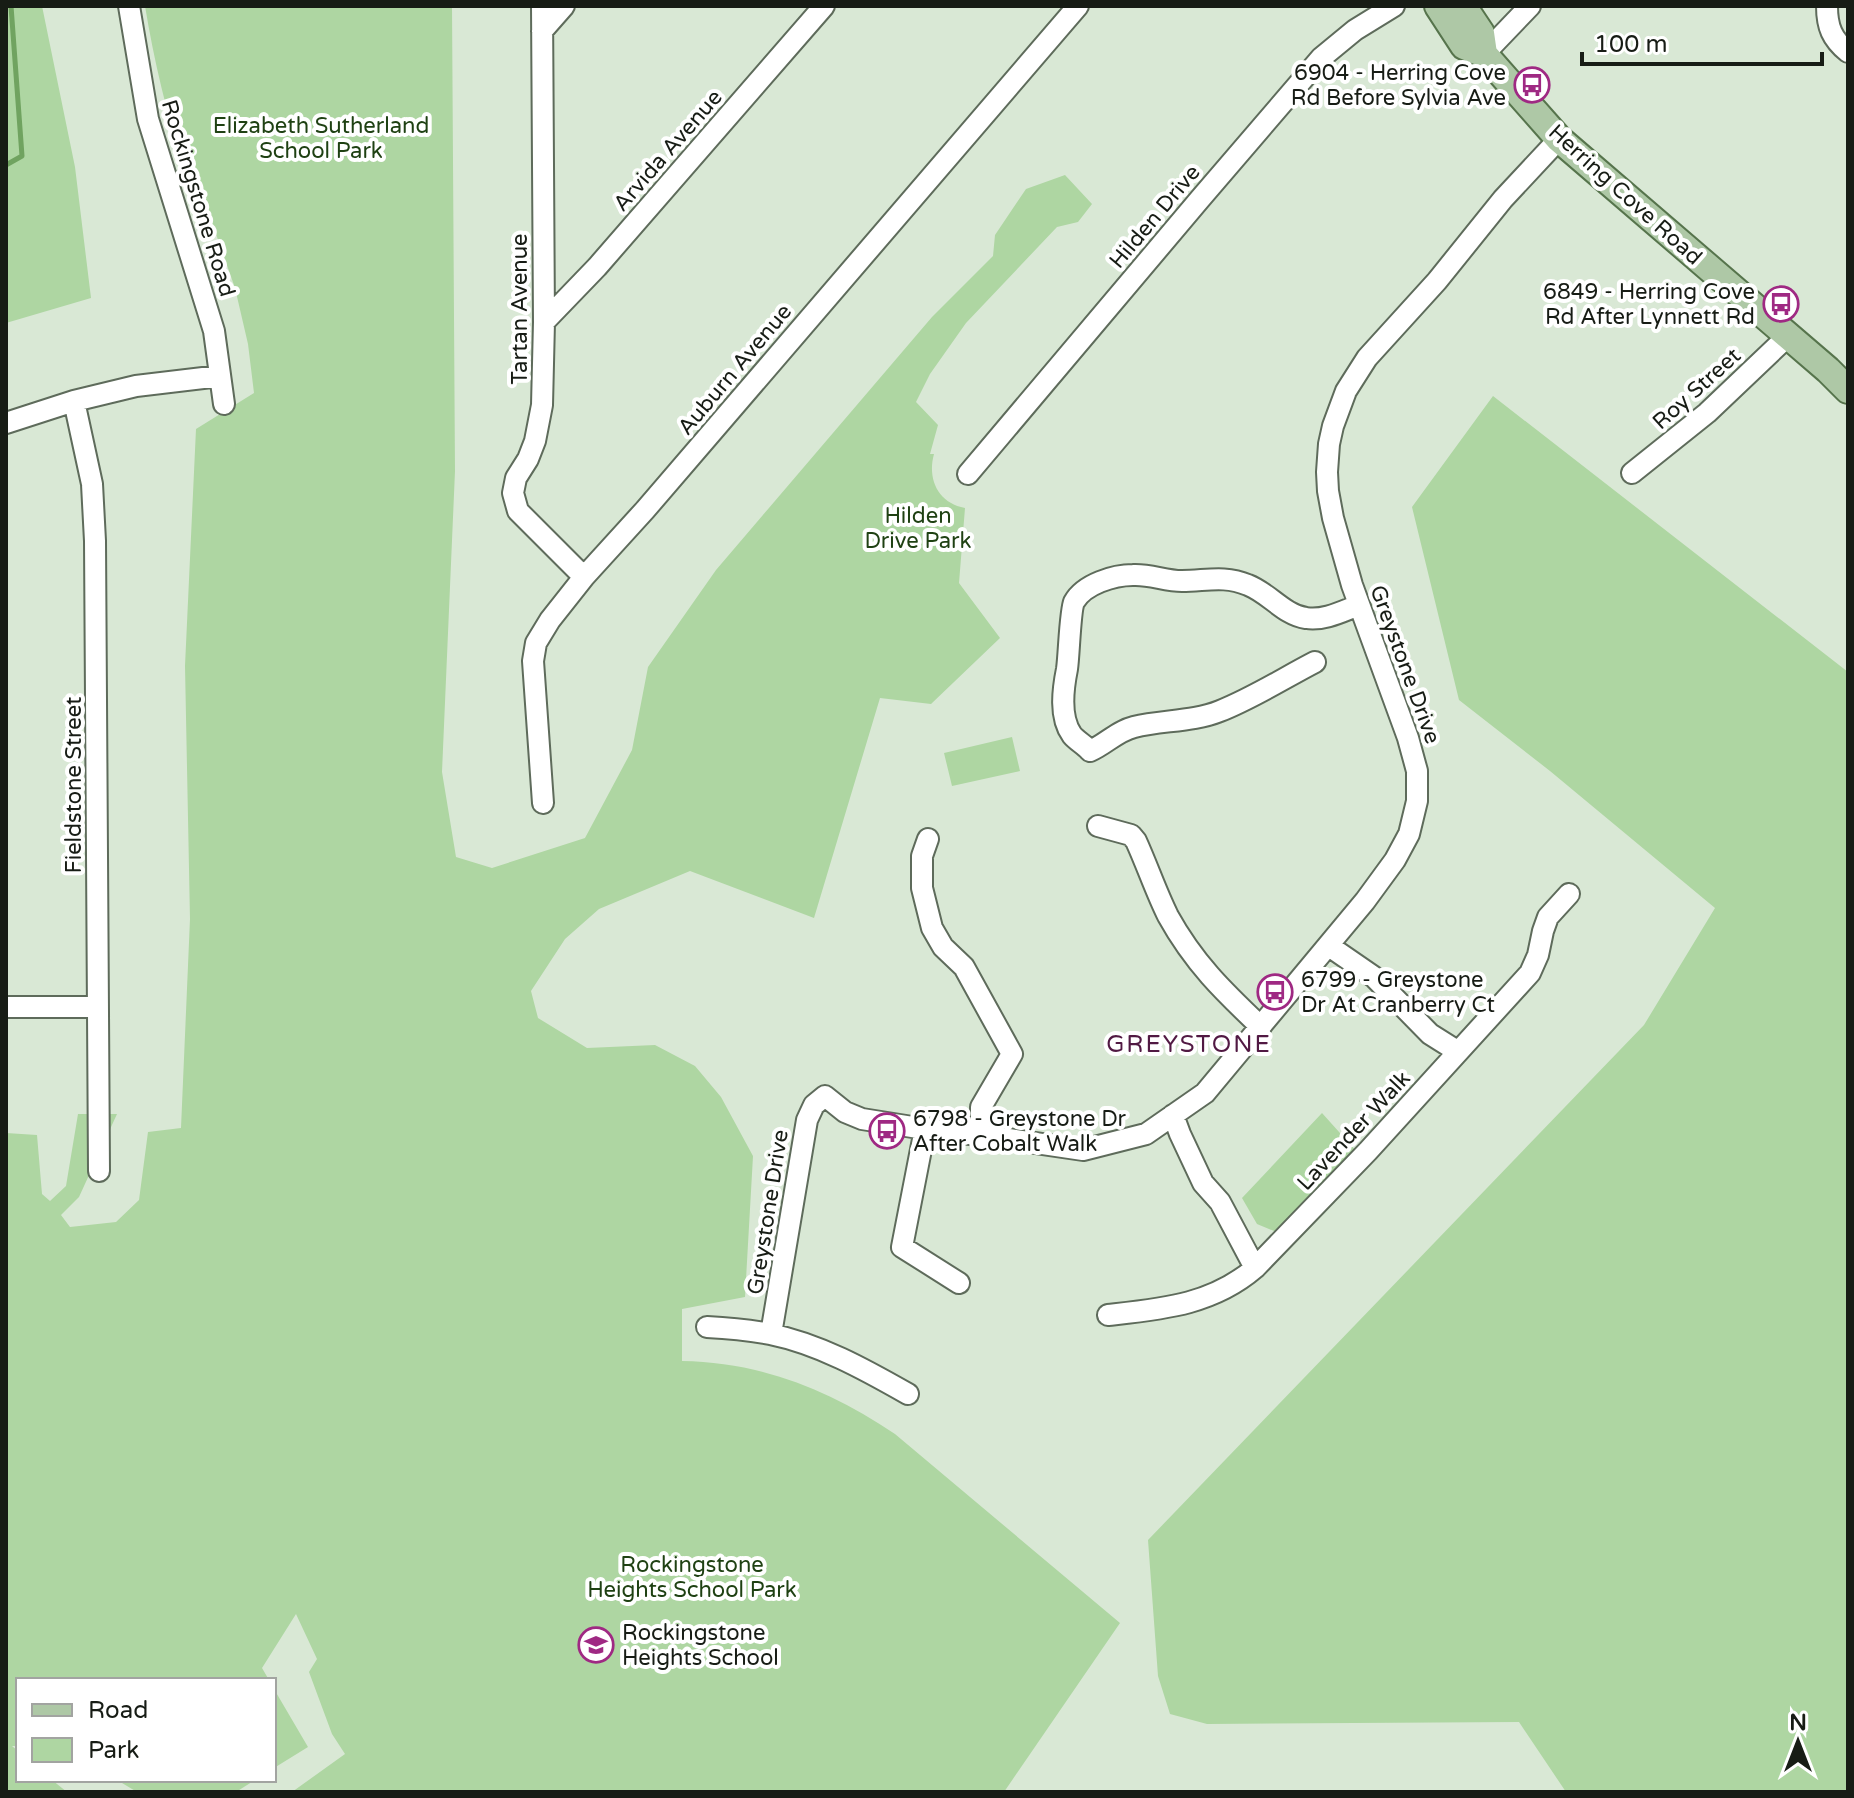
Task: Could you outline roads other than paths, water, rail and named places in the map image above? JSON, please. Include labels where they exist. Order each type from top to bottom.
[{"type":"main road","name":"Herring Cove Road","points":[[1438,6],[1464,46],[1484,54],[1559,139],[1848,390]]},
{"type":"main road","name":"Herring Cove Road","points":[[1463,6],[1481,33],[1484,54]]},
{"type":"street","name":"Rockingstone Road","points":[[129,6],[148,119],[214,331],[224,404]]},
{"type":"street","name":"Tartan Avenue","points":[[542,6],[543,396],[532,451],[514,482],[514,499],[518,511],[584,577]]},
{"type":"street","points":[[542,31],[564,6]]},
{"type":"street","name":"Arvida Avenue","points":[[544,322],[597,267],[824,6]]},
{"type":"street","name":"Auburn Avenue","points":[[543,803],[533,655],[542,632],[584,577],[656,498],[1078,6]]},
{"type":"street","name":"Hilden Drive","points":[[968,474],[1321,58],[1355,30],[1394,6]]},
{"type":"street","points":[[1484,54],[1530,6]]},
{"type":"street","points":[[1827,6],[1831,32],[1848,52]]},
{"type":"street","name":"Greystone Drive","points":[[771,1334],[806,1127],[814,1105],[825,1096],[845,1112],[862,1119],[1083,1150],[1146,1134],[1205,1093],[1329,946],[1395,860],[1409,834],[1417,801],[1417,771],[1359,605],[1337,531],[1328,491],[1329,444],[1339,405],[1367,358],[1437,281],[1503,199],[1559,139]]},
{"type":"street","name":"Roy Street","points":[[1632,473],[1707,413],[1788,336]]},
{"type":"street","points":[[6,423],[74,401],[136,386],[220,376]]},
{"type":"street","name":"Fieldstone Street","points":[[74,401],[92,484],[95,541],[99,1171]]},
{"type":"street","points":[[1315,662],[1221,711],[1192,719],[1129,728],[1090,751],[1071,734],[1066,723],[1063,694],[1073,604],[1096,584],[1134,574],[1181,581],[1227,579],[1256,588],[1291,613],[1309,619],[1359,605]]},
{"type":"street","points":[[1098,826],[1131,835],[1136,841],[1159,896],[1185,944],[1215,984],[1261,1027]]},
{"type":"street","points":[[928,839],[922,856],[922,888],[932,928],[943,947],[964,967],[1012,1054],[981,1107],[976,1135]]},
{"type":"street","name":"Lavender Walk","points":[[1108,1315],[1154,1310],[1212,1296],[1255,1268],[1368,1151],[1530,973],[1548,917],[1569,894]]},
{"type":"street","points":[[1329,946],[1374,977],[1430,1034],[1457,1051]]},
{"type":"street","points":[[6,1007],[97,1007]]},
{"type":"street","points":[[1173,1115],[1203,1183],[1220,1202],[1255,1268]]},
{"type":"street","points":[[925,1129],[902,1247],[959,1283]]},
{"type":"street","points":[[707,1327],[771,1334],[834,1355],[908,1394]]},
{"type":"waterway","points":[[6,165],[22,156],[11,6]]},
{"type":"place","name":"6904 - Herring Cove Rd Before Sylvia Ave","points":[[1532,85]]},
{"type":"place","name":"6849 - Herring Cove Rd After Lynnett Rd","points":[[1781,304]]},
{"type":"place","name":"6799 - Greystone Dr At Cranberry Ct","points":[[1275,992]]},
{"type":"place","name":"6798 - Greystone Dr After Cobalt Walk","points":[[887,1131]]},
{"type":"place","name":"Rockingstone Heights School","points":[[596,1645]]},
{"type":"district","name":"GREYSTONE","points":[[1189,1044]]},
{"type":"park label","name":"Elizabeth Sutherland School Park","points":[[321,138]]},
{"type":"park label","name":"Hilden Drive Park","points":[[918,528]]},
{"type":"park label","name":"Rockingstone Heights School Park","points":[[692,1576]]}]
